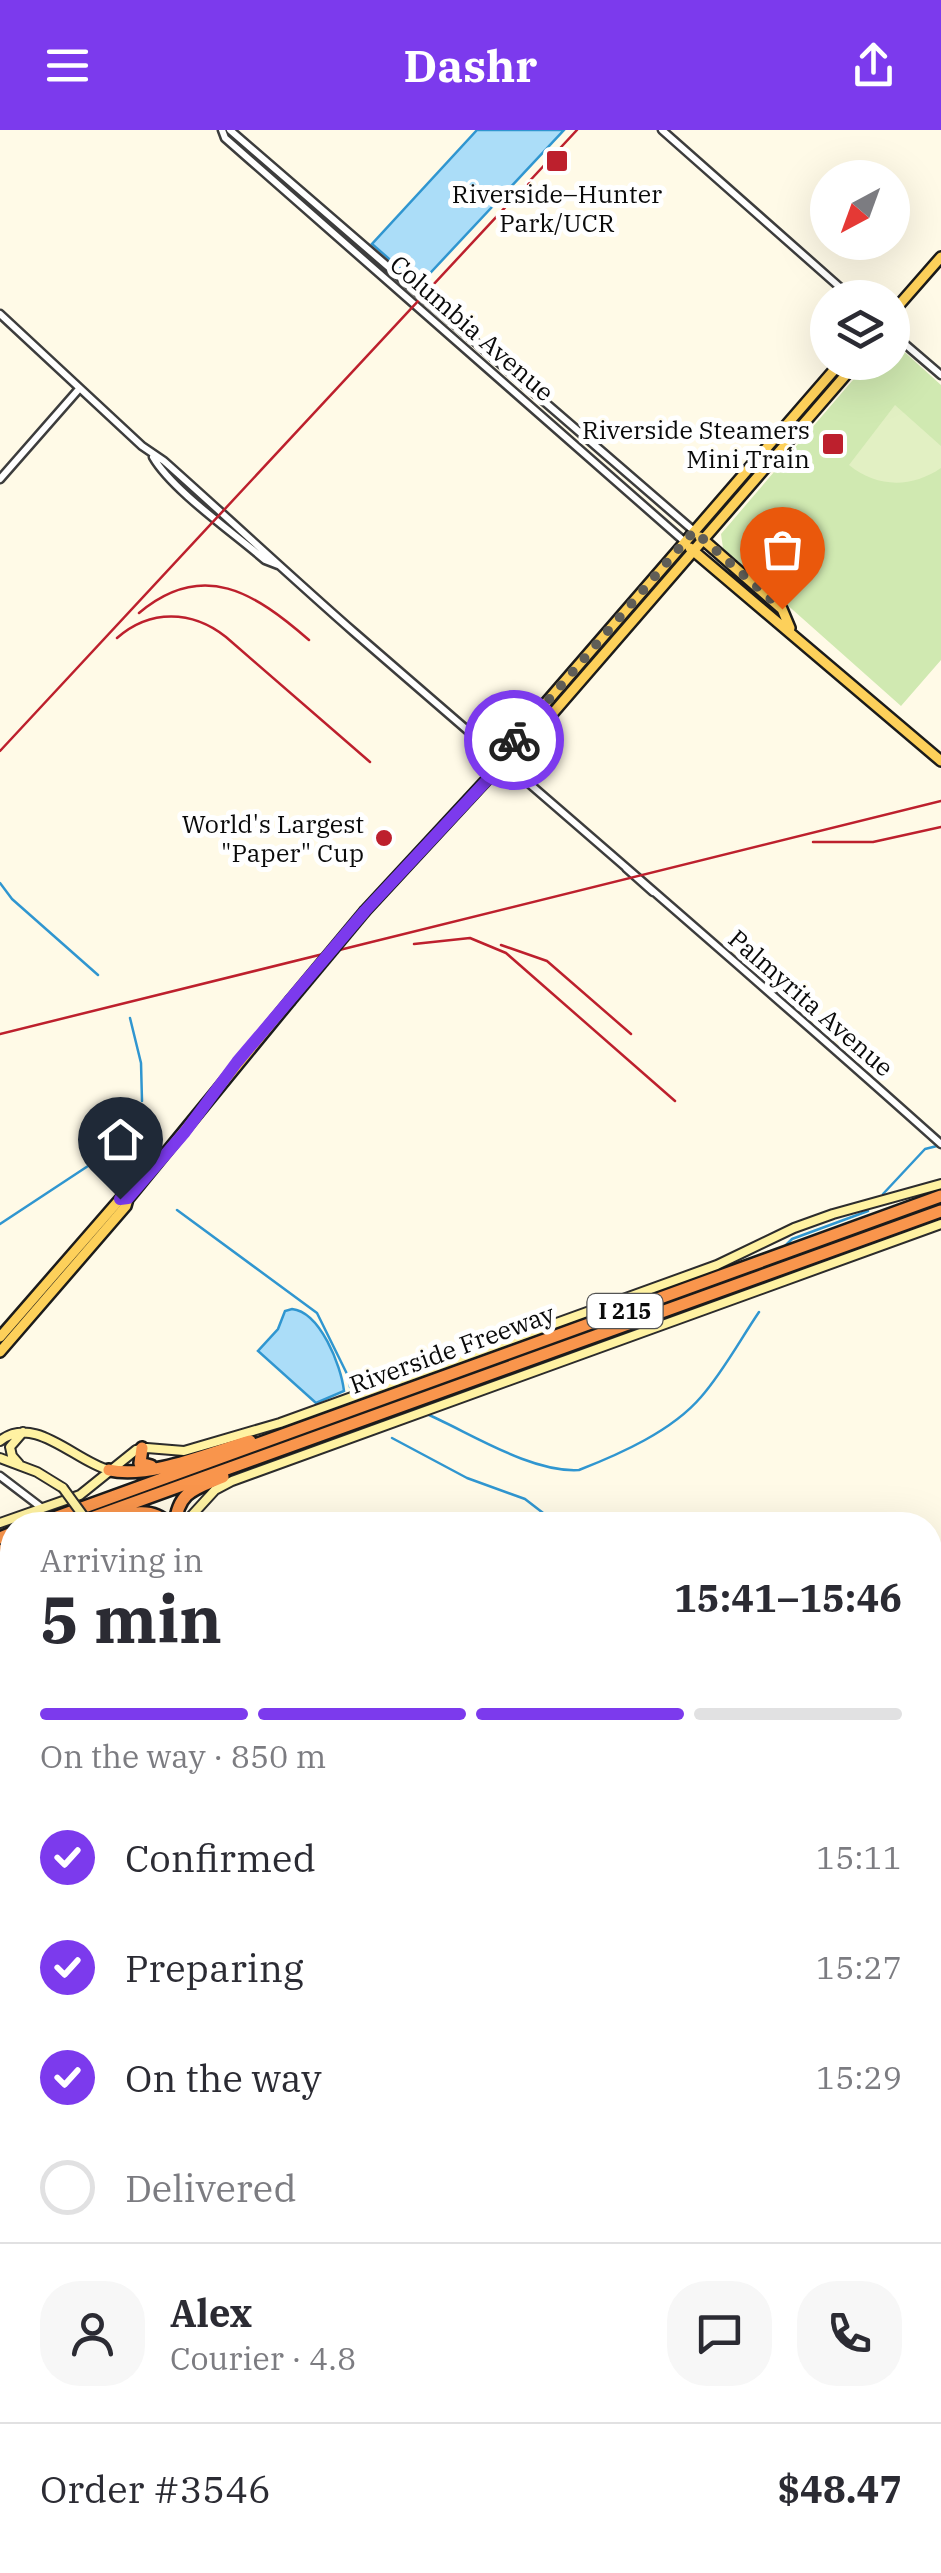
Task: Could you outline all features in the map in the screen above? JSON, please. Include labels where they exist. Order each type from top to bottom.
[{"type":"highway","name":"Riverside Freeway","points":[[106,1512],[941,1196]]},
{"type":"highway","name":"Riverside Freeway","points":[[74,1512],[941,1211]]},
{"type":"highway","points":[[109,1470],[126,1474],[166,1465],[290,1426],[312,1432]]},
{"type":"highway","points":[[176,1510],[194,1490],[312,1432]]},
{"type":"highway","points":[[142,1448],[142,1465],[166,1465]]},
{"type":"main road","points":[[910,292],[941,257]]},
{"type":"main road","points":[[504,762],[506,750],[825,380]]},
{"type":"main road","points":[[0,1352],[126,1206],[128,1198],[237,1062],[365,911],[504,762],[514,758],[842,380]]},
{"type":"main road","name":"Columbia Avenue","points":[[694,531],[782,609],[791,630]]},
{"type":"main road","name":"Columbia Avenue","points":[[685,542],[941,761]]},
{"type":"main road","points":[[31,1512],[94,1486],[130,1452],[142,1448],[194,1449],[330,1405],[717,1265],[794,1228],[941,1184]]},
{"type":"main road","points":[[0,1337],[120,1199],[128,1198]]},
{"type":"main road","points":[[196,1512],[215,1490],[232,1481],[941,1224]]},
{"type":"main road","points":[[22,1432],[10,1447],[12,1456],[23,1467]]},
{"type":"main road","points":[[0,1440],[10,1433],[36,1434],[109,1470]]},
{"type":"main road","points":[[0,1458],[63,1488],[82,1512]]},
{"type":"main road","points":[[90,1462],[95,1471],[94,1486]]},
{"type":"street","name":"Columbia Avenue","points":[[222,130],[225,138],[685,542]]},
{"type":"street","name":"Columbia Avenue","points":[[230,130],[694,531]]},
{"type":"street","points":[[662,130],[832,280]]},
{"type":"street","points":[[315,216],[321,209]]},
{"type":"street","name":"Palmyrita Avenue","points":[[0,314],[151,454],[164,461],[941,1144]]},
{"type":"street","points":[[910,348],[941,375]]},
{"type":"street","points":[[479,361],[486,354]]},
{"type":"street","points":[[0,480],[79,389]]},
{"type":"street","points":[[571,442],[578,434]]},
{"type":"street","points":[[592,460],[600,452]]},
{"type":"street","points":[[0,1476],[42,1508]]},
{"type":"green space","points":[[910,357],[941,385],[941,660],[901,706],[723,548],[721,534],[852,381],[910,380]]},
{"type":"green space","points":[[895,405],[941,446],[941,468],[930,475],[895,483],[871,478],[849,465]]},
{"type":"water","points":[[477,130],[564,130],[419,285],[372,244]]},
{"type":"water","points":[[292,1309],[312,1319],[320,1329],[334,1354],[344,1391],[316,1403],[258,1351],[278,1329],[285,1311]]},
{"type":"waterway","points":[[0,883],[12,899],[98,975]]},
{"type":"waterway","points":[[130,1018],[141,1063],[142,1101]]},
{"type":"waterway","points":[[883,1194],[925,1149],[937,1146]]},
{"type":"waterway","points":[[0,1224],[88,1166],[105,1161],[130,1170]]},
{"type":"waterway","points":[[177,1210],[317,1313],[350,1387]]},
{"type":"waterway","points":[[784,1247],[792,1239],[868,1211]]},
{"type":"waterway","points":[[429,1415],[522,1459],[579,1470],[644,1440],[689,1409],[717,1377],[759,1312]]},
{"type":"waterway","points":[[392,1438],[467,1478],[525,1499],[542,1512]]},
{"type":"railway","points":[[0,751],[577,130]]},
{"type":"railway","points":[[139,613],[162,597],[207,585],[228,589],[269,608],[309,640]]},
{"type":"railway","points":[[117,638],[143,622],[171,616],[213,628],[370,762]]},
{"type":"railway","points":[[0,1034],[941,801]]},
{"type":"railway","points":[[813,842],[873,842],[941,827]]},
{"type":"railway","points":[[414,944],[470,938],[506,953],[675,1101]]},
{"type":"railway","points":[[501,945],[547,961],[631,1034]]},
{"type":"way so far","points":[[514,740],[694,531],[782,609]]},
{"type":"place","name":"Riverside–Hunter Park/UCR","points":[[557,161]]},
{"type":"place","name":"Riverside Steamers Mini Train","points":[[833,444]]},
{"type":"place","name":"World's Largest \"Paper\" Cup","points":[[384,838]]},
{"type":"route","points":[[120,1199],[128,1198],[183,1134],[237,1062],[365,911],[504,762],[506,750],[514,740]]}]
